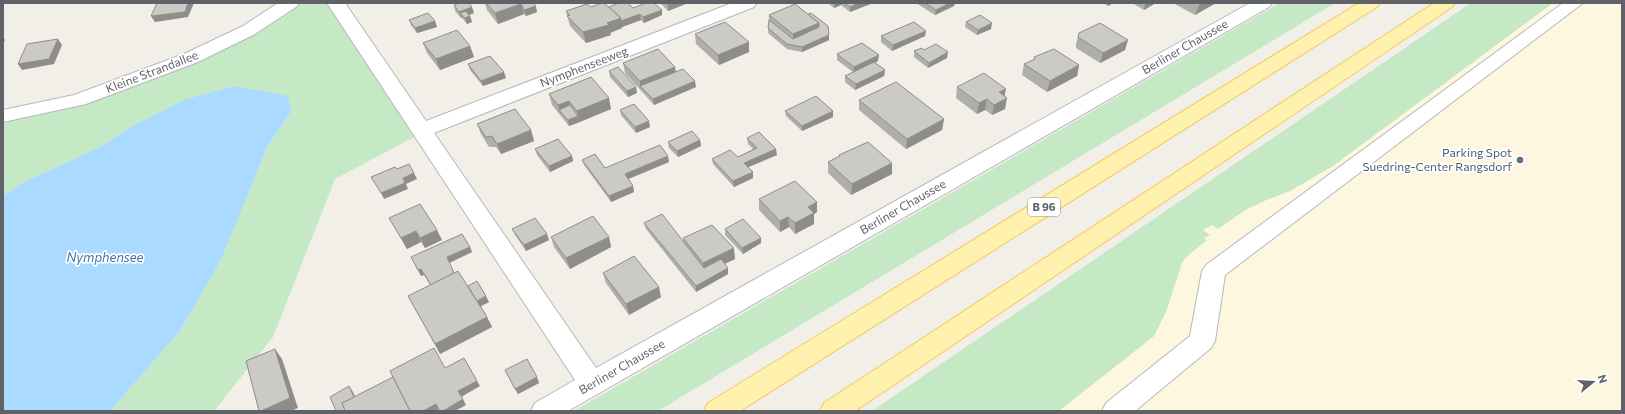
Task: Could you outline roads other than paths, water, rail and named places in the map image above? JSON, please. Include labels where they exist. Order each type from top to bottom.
[{"type":"main road","name":"B 96","points":[[717,411],[1371,3]]},
{"type":"main road","points":[[833,411],[1446,3]]},
{"type":"street","name":"Kleine Strandallee","points":[[3,116],[79,100],[191,58],[249,30],[290,3]]},
{"type":"street","points":[[336,3],[592,384]]},
{"type":"street","name":"Nymphenseeweg","points":[[421,130],[748,3]]},
{"type":"street","name":"Berliner Chaussee","points":[[544,411],[1263,3]]},
{"type":"street","points":[[1115,411],[1202,341],[1214,271],[1574,3]]},
{"type":"water","name":"Nymphensee","points":[[233,86],[288,96],[291,112],[267,147],[221,260],[180,331],[110,411],[3,411],[3,196],[24,182],[98,148],[131,127],[184,100]]},
{"type":"place","name":"Parking Spot Suedring-Center Rangsdorf","points":[[1520,160]]}]
